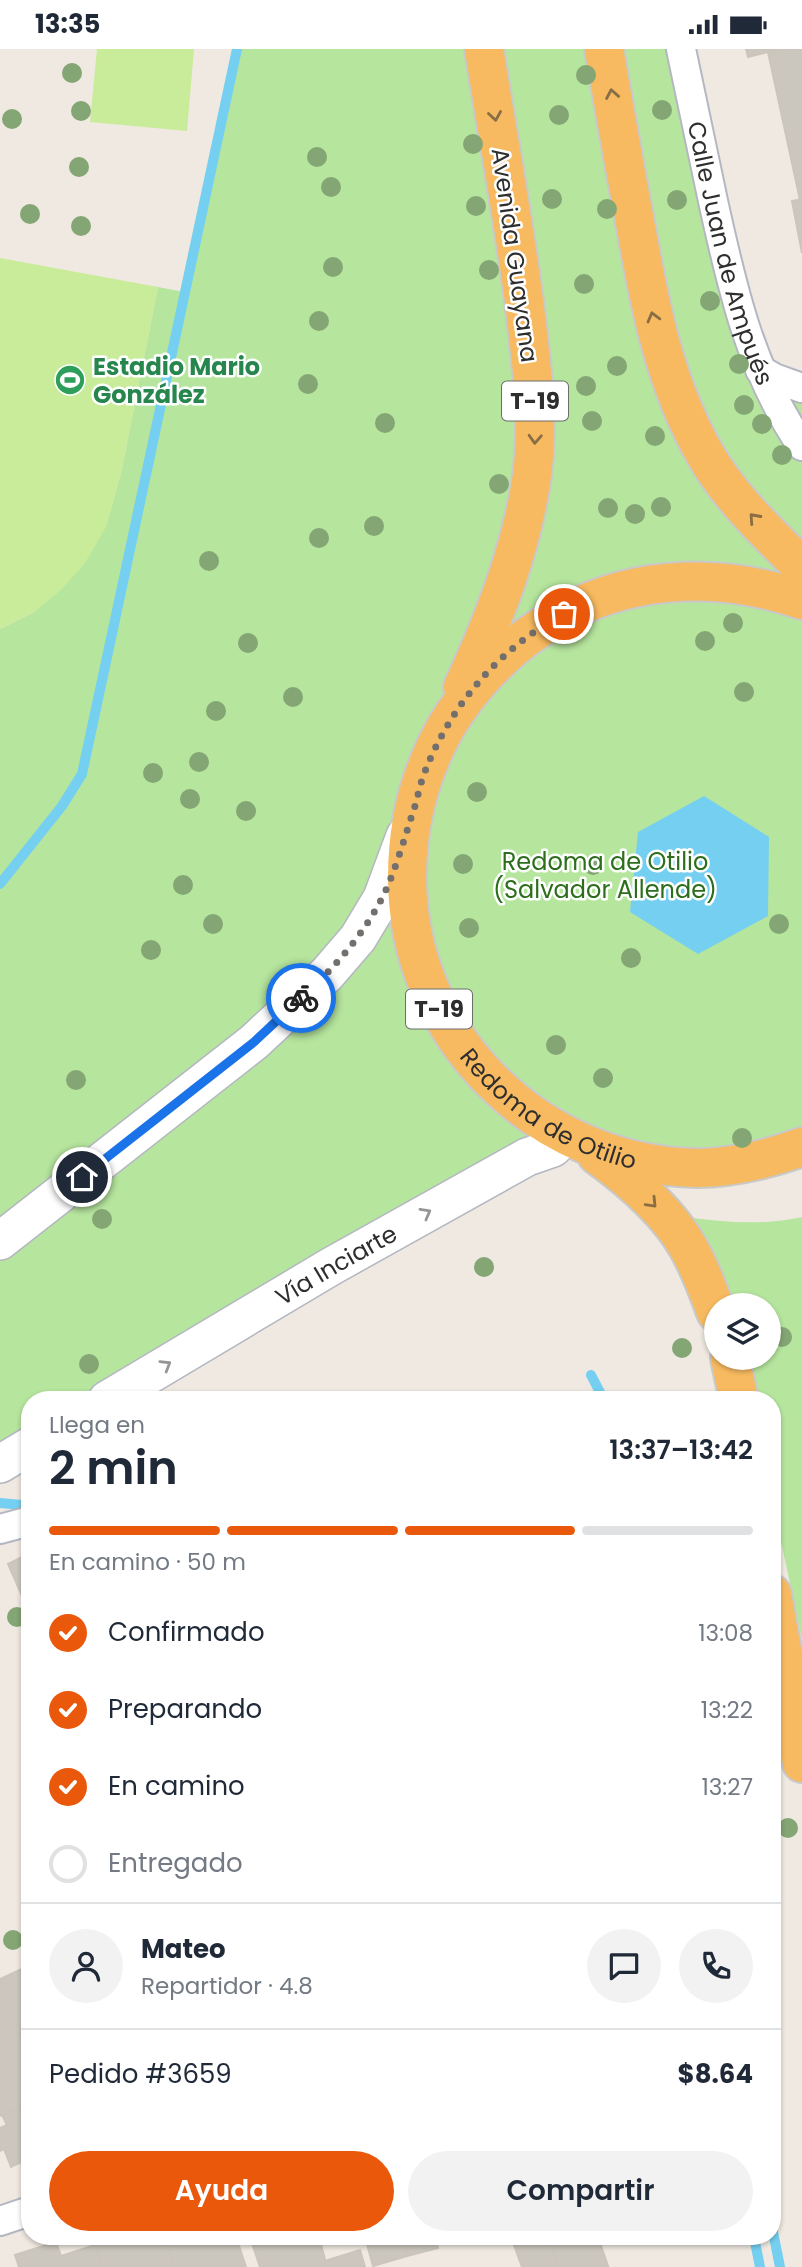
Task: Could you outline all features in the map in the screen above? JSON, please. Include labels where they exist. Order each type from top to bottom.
[{"type":"highway","name":"Avenida Guayana","points":[[439,740],[476,657],[507,576],[527,505],[535,437],[535,396],[520,267],[484,49]]},
{"type":"highway","points":[[604,49],[649,303],[665,361],[705,454],[729,490],[764,530],[802,567]]},
{"type":"highway","name":"Redoma de Otilio","points":[[802,600],[777,591],[738,583],[698,580],[659,583],[619,591],[546,623],[514,646],[485,674],[460,705],[439,740],[423,776],[412,815],[407,855],[407,895],[412,934],[423,973],[439,1010],[460,1044],[485,1075],[514,1102],[573,1139],[632,1160],[659,1165],[698,1168],[738,1165],[802,1147]]},
{"type":"highway","name":"T-19","points":[[573,1139],[623,1174],[660,1211],[687,1245],[709,1293]]},
{"type":"highway","points":[[733,1370],[737,1391]]},
{"type":"highway","points":[[781,1645],[802,1763]]},
{"type":"street","name":"Calle Juan de Ampués","points":[[681,49],[729,275],[746,336],[788,426],[802,446]]},
{"type":"street","points":[[760,369],[790,385],[802,388]]},
{"type":"street","points":[[0,1241],[254,1042],[327,974],[358,938],[382,898],[412,815]]},
{"type":"street","name":"Vía Inciarte","points":[[122,1391],[377,1241],[527,1157],[573,1139]]},
{"type":"street","points":[[0,1464],[21,1451]]},
{"type":"street","points":[[0,1529],[21,1523]]},
{"type":"street","points":[[0,2221],[21,2214]]},
{"type":"green space","points":[[97,49],[194,49],[187,131],[90,122]]},
{"type":"green space","name":"Redoma de Otilio (Salvador Allende)","points":[[237,49],[681,49],[760,370],[802,388],[802,1147],[777,1156],[582,1143],[124,1391],[21,1391],[21,1451],[0,1464],[0,629],[34,612],[106,526],[121,473],[158,287],[184,292]]},
{"type":"green space","name":"Estadio Mario González","points":[[0,258],[158,287],[121,473],[106,527],[85,563],[62,589],[34,612],[0,629]]},
{"type":"green space","points":[[684,1217],[758,1222],[802,1217],[802,1640],[781,1541],[781,1391],[752,1391],[748,1370],[781,1370],[781,1293],[724,1293]]},
{"type":"water","points":[[704,796],[769,837],[768,916],[698,954],[630,912],[638,832]]},
{"type":"building","points":[[746,49],[780,49],[748,57]]},
{"type":"building","points":[[802,49],[800,200],[768,52]]},
{"type":"building","points":[[802,199],[802,253],[792,201]]},
{"type":"building","points":[[21,1558],[21,1594],[8,1564]]},
{"type":"building","points":[[21,1969],[21,2033],[0,2042],[0,1979]]},
{"type":"building","points":[[21,2033],[21,2107],[0,2116],[0,2042]]},
{"type":"building","points":[[21,2107],[21,2162],[11,2167],[4,2149],[0,2151],[0,2128],[7,2125],[2,2115]]},
{"type":"building","points":[[47,2245],[57,2245],[61,2256],[95,2245],[102,2267],[19,2267],[15,2255]]},
{"type":"building","points":[[95,2245],[167,2245],[174,2267],[102,2267]]},
{"type":"building","points":[[167,2245],[239,2245],[246,2267],[174,2267]]},
{"type":"building","points":[[253,2245],[321,2245],[327,2267],[260,2267]]},
{"type":"building","points":[[367,2245],[404,2245],[407,2256],[373,2266]]},
{"type":"building","points":[[404,2245],[437,2245],[438,2248],[407,2256]]},
{"type":"building","points":[[514,2245],[551,2245],[559,2267],[522,2267]]},
{"type":"building","points":[[551,2245],[601,2245],[608,2266],[559,2267]]},
{"type":"building","points":[[360,2250],[365,2267],[327,2267],[325,2261]]},
{"type":"waterway","points":[[0,884],[62,806],[82,774],[237,49]]},
{"type":"waterway","points":[[591,1375],[599,1391]]},
{"type":"waterway","points":[[0,1503],[21,1505]]},
{"type":"waterway","points":[[756,2245],[760,2267]]},
{"type":"waterway","points":[[776,2245],[780,2267]]},
{"type":"way so far","points":[[301,998],[327,974],[358,938],[382,898],[423,776],[439,740],[460,705],[485,674],[514,646],[546,623],[564,614]]},
{"type":"place","name":"Estadio Mario González","points":[[70,380]]},
{"type":"route","points":[[82,1177],[254,1042],[301,998]]}]
